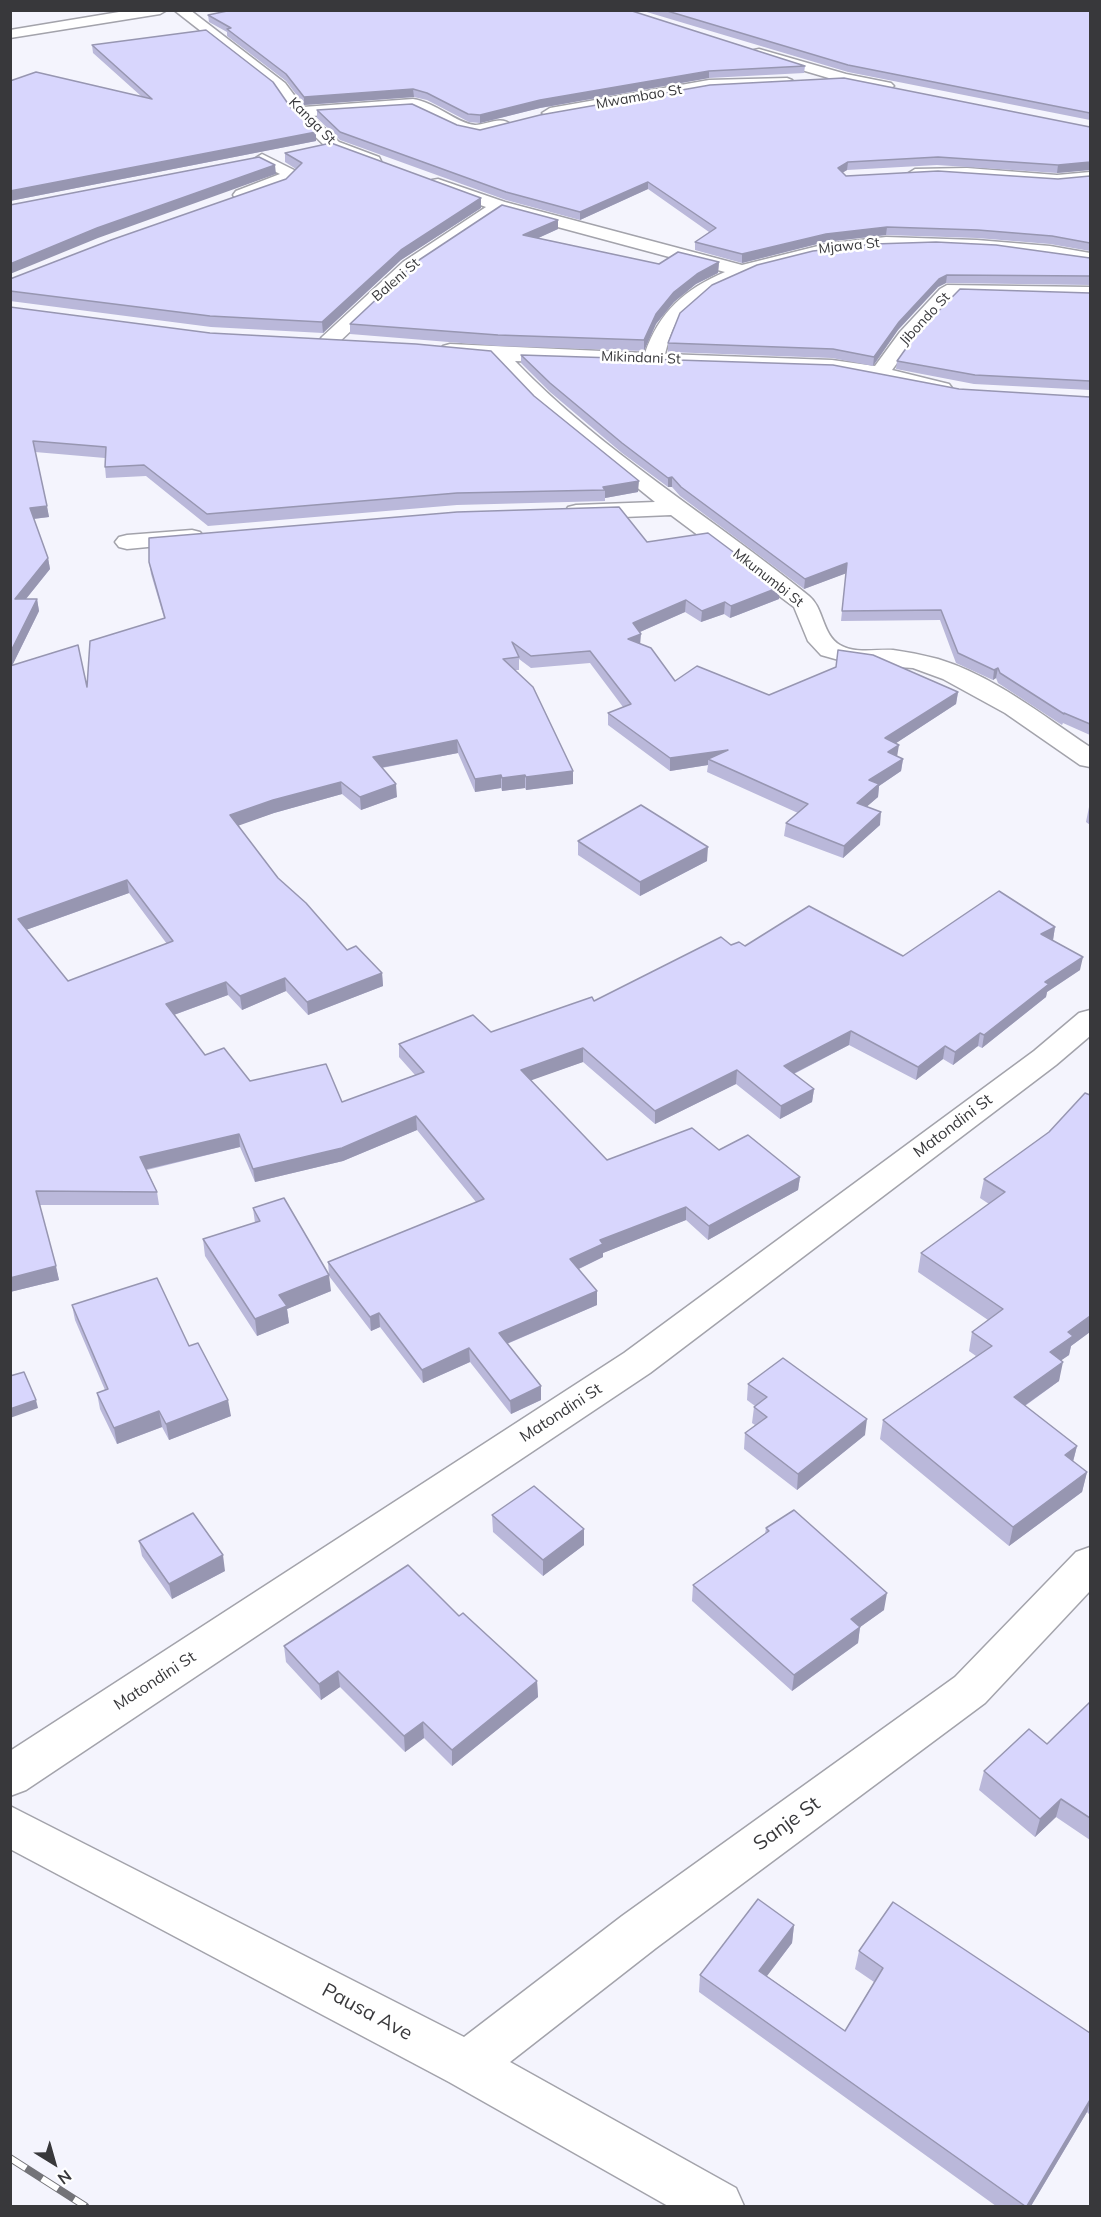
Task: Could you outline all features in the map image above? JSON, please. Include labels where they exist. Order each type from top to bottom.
[{"type":"street","points":[[10,34],[160,10]]},
{"type":"street","name":"Kanga St","points":[[180,10],[279,86],[299,112],[333,145],[389,167]]},
{"type":"street","points":[[742,48],[844,78],[903,90]]},
{"type":"street","name":"Mwambao St","points":[[299,112],[413,104],[421,105],[471,130],[709,85],[844,78]]},
{"type":"street","points":[[312,149],[333,145]]},
{"type":"street","points":[[223,201],[280,182],[292,173],[256,160],[292,153]]},
{"type":"street","points":[[903,174],[967,173],[1057,180],[1090,177]]},
{"type":"street","points":[[420,178],[499,206],[743,271]]},
{"type":"street","name":"Baleni St","points":[[329,342],[409,266],[499,206]]},
{"type":"street","name":"Mjawa St","points":[[653,359],[664,326],[677,310],[712,285],[743,271],[803,252],[838,245],[879,242],[954,243],[1065,254],[1090,259]]},
{"type":"street","name":"Jibondo St","points":[[880,373],[907,336],[947,293],[954,290],[1090,293]]},
{"type":"street","points":[[305,340],[351,343]]},
{"type":"street","name":"Mikindani St","points":[[429,348],[498,354],[831,366],[880,373],[958,390]]},
{"type":"street","name":"Mkunumbi St","points":[[498,354],[542,401],[676,508],[803,603],[811,615],[820,640],[830,650],[849,656],[894,658],[935,666],[985,691],[1090,759]]},
{"type":"street","points":[[550,513],[676,508]]},
{"type":"street","points":[[127,542],[218,535]]},
{"type":"street","name":"Matondini St","points":[[10,1776],[637,1363],[1046,1058],[1090,1020]]},
{"type":"street","name":"Sanje St","points":[[467,2065],[639,1932],[970,1690],[1090,1564]]},
{"type":"street","name":"Pausa Ave","points":[[10,1826],[467,2065],[718,2206]]},
{"type":"building","points":[[232,10],[629,10],[805,66],[709,71],[540,100],[480,115],[468,114],[427,93],[413,89],[304,97],[286,74],[227,29],[231,28],[208,15]]},
{"type":"building","points":[[664,10],[1090,10],[1090,113],[848,65]]},
{"type":"building","points":[[206,30],[273,82],[291,108],[316,132],[10,191],[10,81],[36,72],[152,99],[92,45]]},
{"type":"building","points":[[844,78],[1090,127],[1090,162],[1058,165],[938,157],[848,162],[838,168],[846,176],[938,171],[1058,179],[1090,176],[1090,243],[1052,236],[978,230],[887,227],[826,234],[742,254],[695,242],[716,228],[648,182],[580,212],[506,192],[340,132],[317,110],[412,104],[457,125],[480,130],[540,115],[710,85]]},
{"type":"building","points":[[331,143],[481,198],[401,250],[322,322],[210,316],[10,291],[10,279],[111,240],[286,179],[302,163],[285,153]]},
{"type":"building","points":[[259,157],[275,165],[97,228],[10,264],[10,205]]},
{"type":"building","points":[[502,205],[558,220],[523,235],[659,264],[678,252],[719,262],[697,274],[674,292],[656,314],[644,340],[498,335],[350,324],[416,262]]},
{"type":"building","points":[[936,242],[996,245],[1090,258],[1090,276],[947,275],[939,279],[899,322],[874,357],[833,349],[668,343],[680,313],[712,285],[757,265],[813,251],[874,244]]},
{"type":"building","points":[[960,289],[1090,293],[1090,381],[975,375],[897,361],[917,333]]},
{"type":"building","points":[[10,307],[210,333],[416,344],[491,351],[534,396],[639,481],[603,487],[605,490],[457,493],[207,514],[144,465],[105,467],[106,447],[33,441],[47,506],[30,508],[48,558],[15,599],[37,599],[10,653]]},
{"type":"building","points":[[521,355],[833,365],[959,389],[1090,397],[1090,724],[1064,714],[1000,673],[998,668],[994,670],[958,653],[941,610],[842,611],[847,563],[805,579],[681,487],[672,477],[668,478],[622,443],[550,383]]},
{"type":"building","points":[[619,507],[647,542],[708,533],[780,587],[731,606],[725,602],[702,611],[686,600],[633,623],[641,634],[628,639],[651,648],[675,681],[697,666],[769,695],[836,667],[838,650],[873,655],[958,692],[885,738],[899,745],[888,752],[903,759],[869,780],[879,784],[857,803],[881,812],[844,846],[786,823],[808,804],[708,759],[728,750],[670,758],[608,713],[631,704],[590,651],[531,656],[512,642],[519,657],[503,659],[533,687],[573,771],[526,777],[525,775],[502,778],[501,775],[475,779],[457,740],[373,757],[396,784],[360,797],[341,782],[273,800],[230,815],[278,878],[306,903],[347,950],[356,946],[382,973],[307,1002],[285,978],[240,996],[226,982],[166,1004],[205,1055],[224,1048],[250,1081],[326,1064],[342,1102],[424,1072],[399,1044],[473,1015],[491,1032],[592,997],[594,1001],[721,937],[731,945],[739,942],[745,946],[809,906],[903,956],[999,891],[1055,927],[1041,934],[1083,957],[1045,982],[1049,984],[984,1035],[980,1033],[955,1052],[945,1046],[918,1067],[851,1031],[784,1066],[814,1089],[781,1106],[737,1070],[655,1111],[583,1048],[521,1070],[607,1160],[692,1128],[719,1150],[748,1135],[800,1177],[709,1226],[686,1207],[600,1240],[603,1244],[570,1259],[597,1291],[499,1333],[541,1386],[510,1401],[469,1348],[422,1370],[379,1313],[370,1317],[328,1262],[484,1199],[416,1116],[342,1148],[253,1169],[239,1134],[140,1157],[157,1192],[36,1191],[56,1266],[10,1278],[10,666],[78,645],[87,687],[90,641],[165,618],[149,562],[149,538],[457,512]],"holes":[[[127,880],[173,941],[68,981],[18,919]]]},
{"type":"building","points":[[641,805],[708,847],[640,882],[578,841]]},
{"type":"building","points":[[1085,1093],[1090,1095],[1090,1316],[1068,1332],[1073,1336],[1050,1352],[1063,1362],[1014,1397],[1077,1446],[1065,1455],[1087,1472],[1013,1527],[883,1420],[992,1346],[972,1332],[1003,1309],[921,1253],[1005,1192],[984,1179],[1049,1132]]},
{"type":"building","points":[[284,1198],[329,1275],[279,1295],[287,1306],[255,1319],[203,1239],[260,1221],[253,1208]]},
{"type":"building","points":[[157,1278],[189,1346],[198,1343],[228,1400],[166,1424],[159,1411],[114,1428],[97,1393],[108,1389],[72,1305]]},
{"type":"building","points":[[783,1358],[867,1419],[798,1474],[745,1433],[767,1417],[754,1407],[767,1397],[748,1384]]},
{"type":"building","points":[[24,1372],[36,1400],[10,1409],[10,1376]]},
{"type":"building","points":[[534,1486],[584,1529],[543,1560],[492,1515]]},
{"type":"building","points":[[794,1510],[887,1593],[851,1619],[860,1627],[794,1675],[693,1585],[769,1531],[766,1528]]},
{"type":"building","points":[[193,1513],[223,1555],[169,1584],[139,1541]]},
{"type":"building","points":[[408,1565],[459,1616],[463,1613],[537,1681],[452,1750],[423,1722],[404,1736],[338,1671],[319,1684],[284,1646]]},
{"type":"building","points":[[1090,1702],[1090,1818],[1061,1799],[1040,1819],[984,1771],[1029,1729],[1047,1744]]},
{"type":"building","points":[[758,1899],[794,1925],[759,1971],[845,2031],[883,1968],[859,1951],[893,1902],[1090,2033],[1090,2100],[1027,2206],[700,1975]]},
{"type":"railway","points":[[10,2158],[85,2206]]}]
